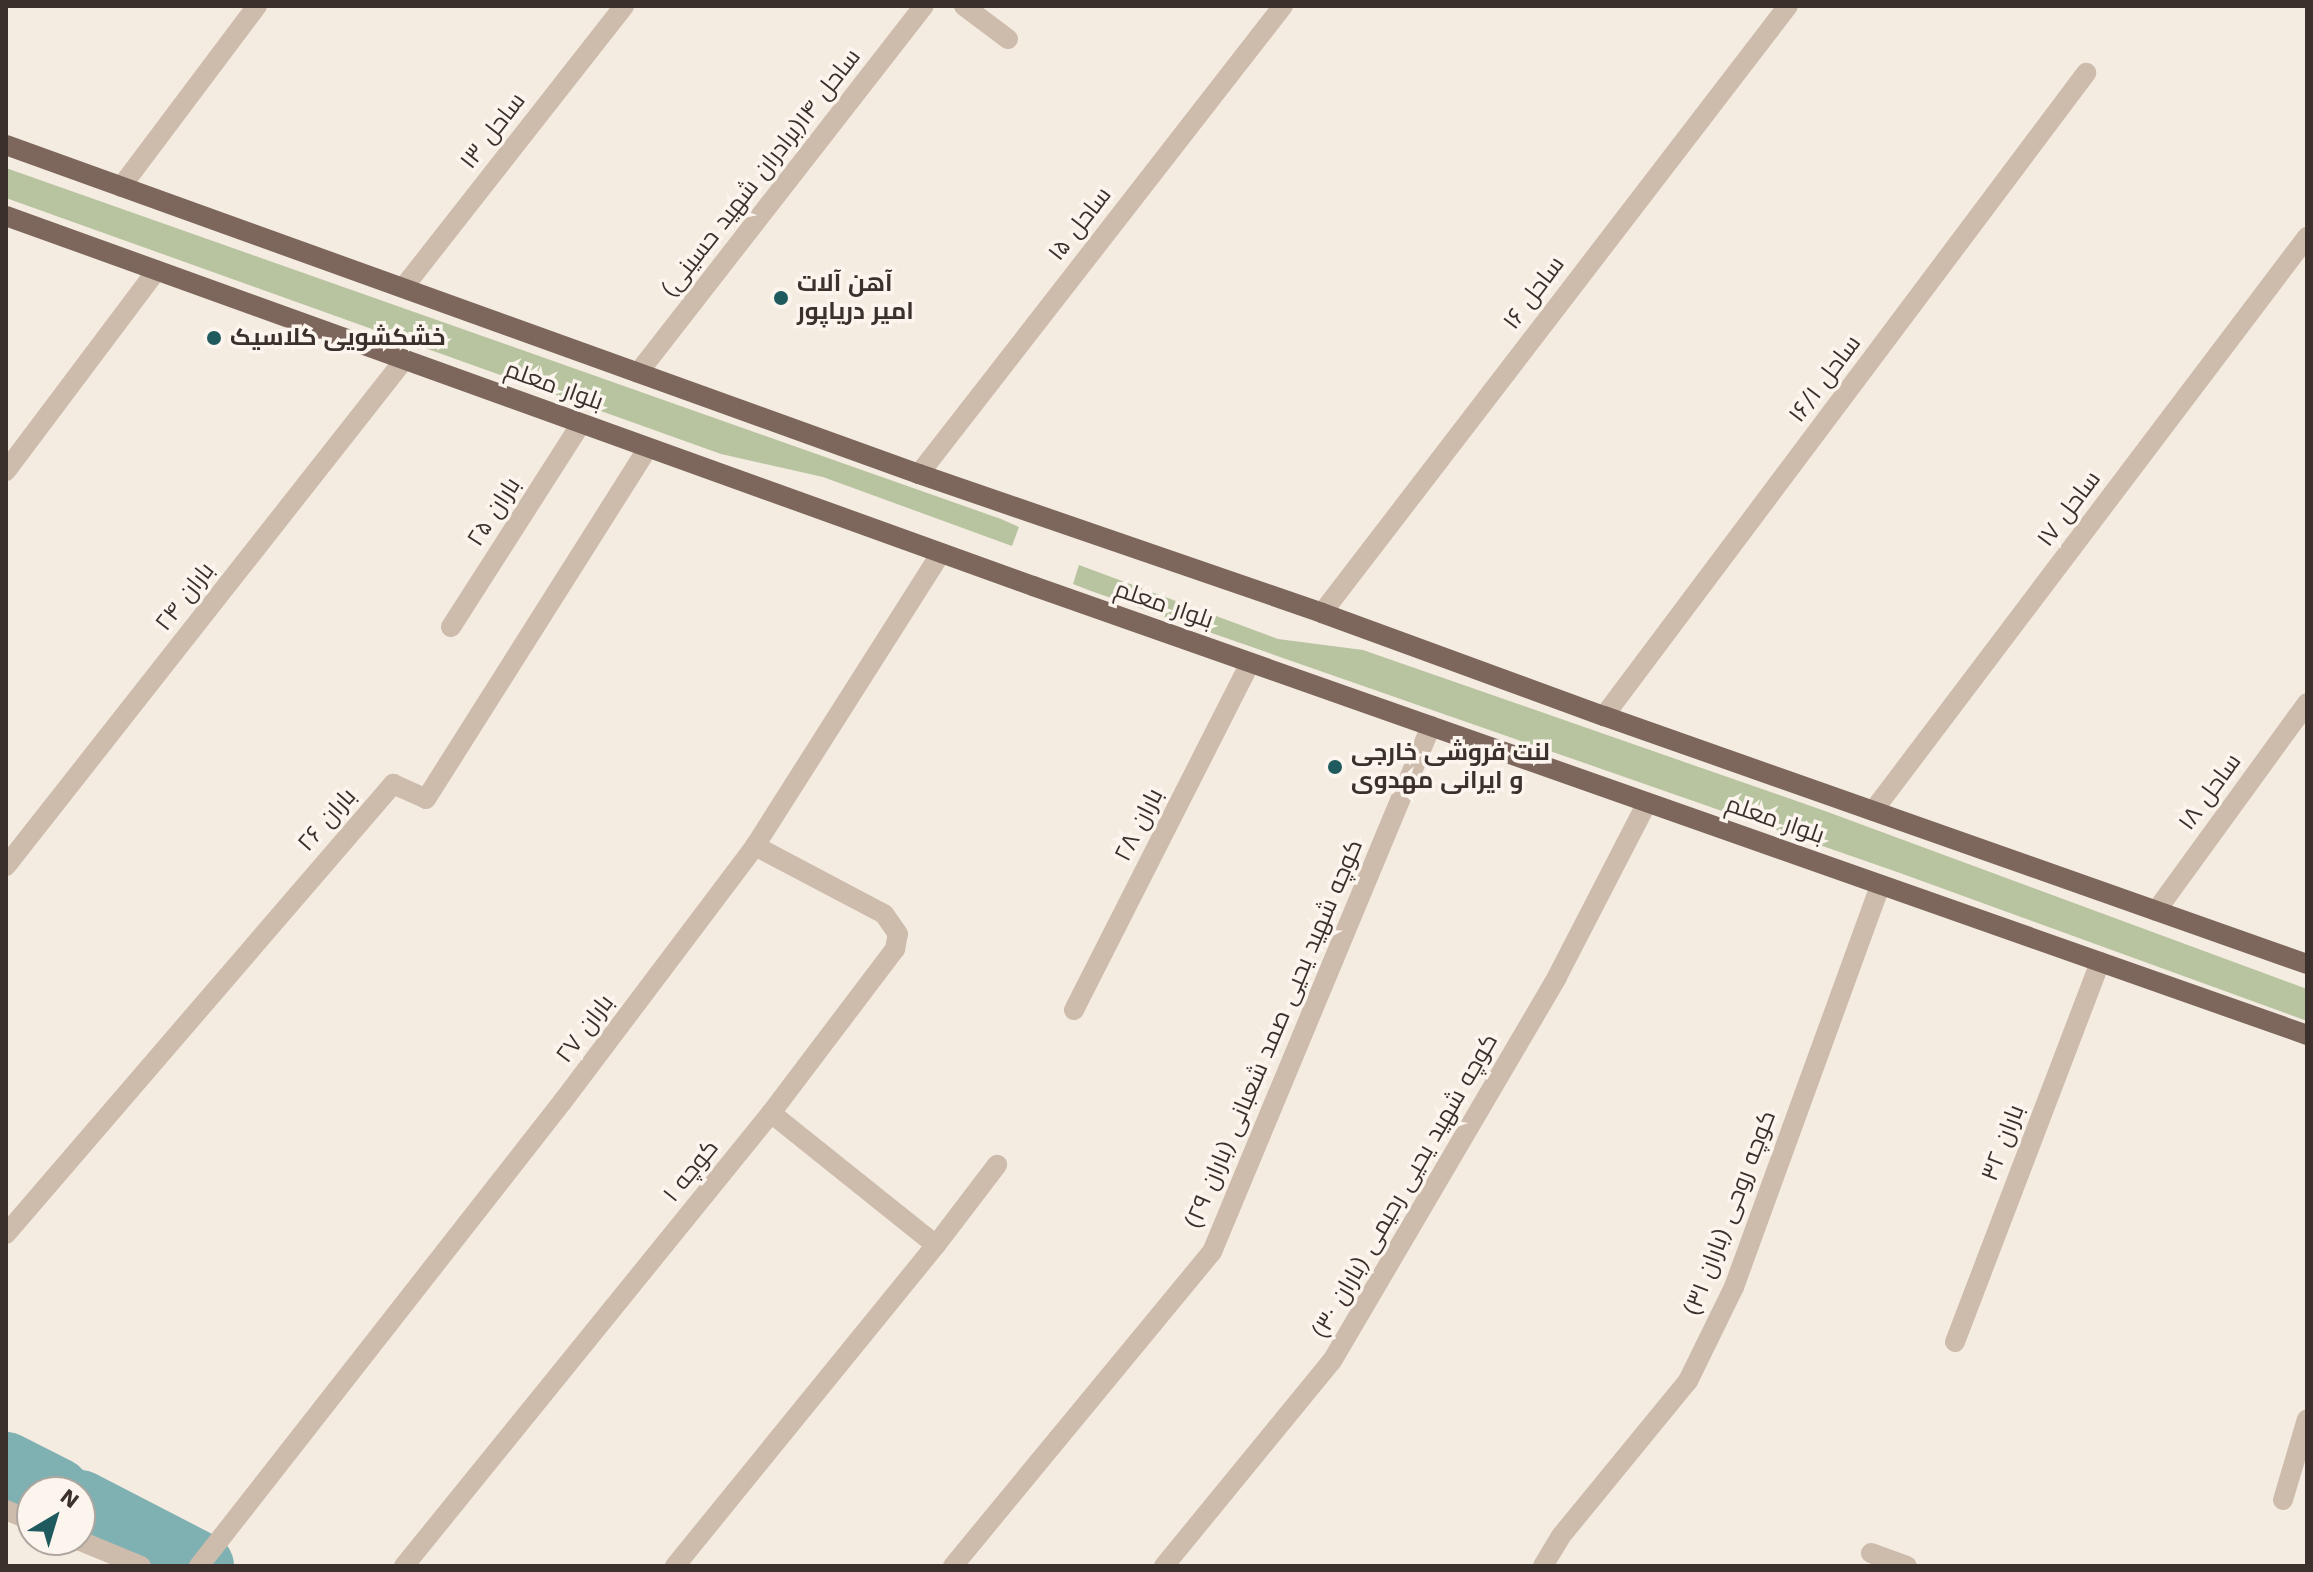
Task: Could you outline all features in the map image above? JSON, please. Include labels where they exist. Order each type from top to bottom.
[{"type":"main road","name":"بلوار معلم","points":[[6,145],[919,474],[1322,613],[2307,964]]},
{"type":"main road","name":"بلوار معلم","points":[[6,216],[1250,663],[2307,1035]]},
{"type":"street","points":[[121,187],[257,6]]},
{"type":"street","name":"ساحل ۱۳","points":[[403,288],[624,6]]},
{"type":"street","name":"ساحل ۱۴(برادران شهید حسینی)","points":[[638,373],[924,6]]},
{"type":"street","points":[[964,6],[1008,39]]},
{"type":"street","name":"ساحل ۱۵","points":[[919,474],[1283,6]]},
{"type":"street","name":"ساحل ۱۶","points":[[1322,613],[1788,6]]},
{"type":"street","name":"ساحل ۱۶/۱","points":[[1604,716],[2086,73]]},
{"type":"street","name":"ساحل ۱۷","points":[[1873,811],[2307,237]]},
{"type":"street","points":[[6,471],[157,270]]},
{"type":"street","name":"باران ۲۴","points":[[6,866],[404,360]]},
{"type":"street","name":"باران ۲۵","points":[[451,627],[581,424]]},
{"type":"street","name":"باران ۲۶","points":[[6,1234],[393,784],[426,799],[648,448]]},
{"type":"street","name":"باران ۲۷","points":[[199,1566],[563,1101],[755,846],[941,553]]},
{"type":"street","name":"باران ۲۸","points":[[1074,1010],[1250,663]]},
{"type":"street","name":"ساحل ۱۸","points":[[2156,911],[2307,703]]},
{"type":"street","name":"کوچه شهید یحیی صمد شعبانی (باران ۲۹)","points":[[953,1566],[1212,1252],[1431,726]]},
{"type":"street","name":"کوچه شهید یحیی رحیمی (باران ۳۰)","points":[[1164,1566],[1332,1361],[1557,977],[1647,803]]},
{"type":"street","name":"کوچه ۱","points":[[404,1566],[771,1113],[895,949],[898,934],[884,914],[755,846]]},
{"type":"street","name":"کوچه روحی (باران ۳۱)","points":[[1543,1566],[1561,1536],[1688,1381],[1734,1287],[1880,885]]},
{"type":"street","name":"باران ۳۲","points":[[1955,1342],[2100,962]]},
{"type":"street","points":[[771,1113],[936,1245]]},
{"type":"street","points":[[675,1566],[936,1245],[997,1165]]},
{"type":"street","points":[[2283,1500],[2307,1419]]},
{"type":"street","points":[[96,1547],[141,1566]]},
{"type":"street","points":[[1871,1553],[1907,1566]]},
{"type":"green space","points":[[6,168],[1019,527],[1012,546],[823,477],[721,454],[6,198]]},
{"type":"green space","points":[[1079,565],[1278,639],[1363,650],[1825,811],[2307,989],[2307,1021],[1900,873],[1091,591],[1073,584]]},
{"type":"waterway","points":[[6,1466],[26,1476]]},
{"type":"waterway","points":[[96,1512],[200,1566]]},
{"type":"place","name":"آهن آلات امیر دریاپور","points":[[781,298]]},
{"type":"place","name":"خشکشویی کلاسیک","points":[[214,338]]},
{"type":"place","name":"لنت فروشی خارجی و ایرانی مهدوی","points":[[1335,767]]}]
